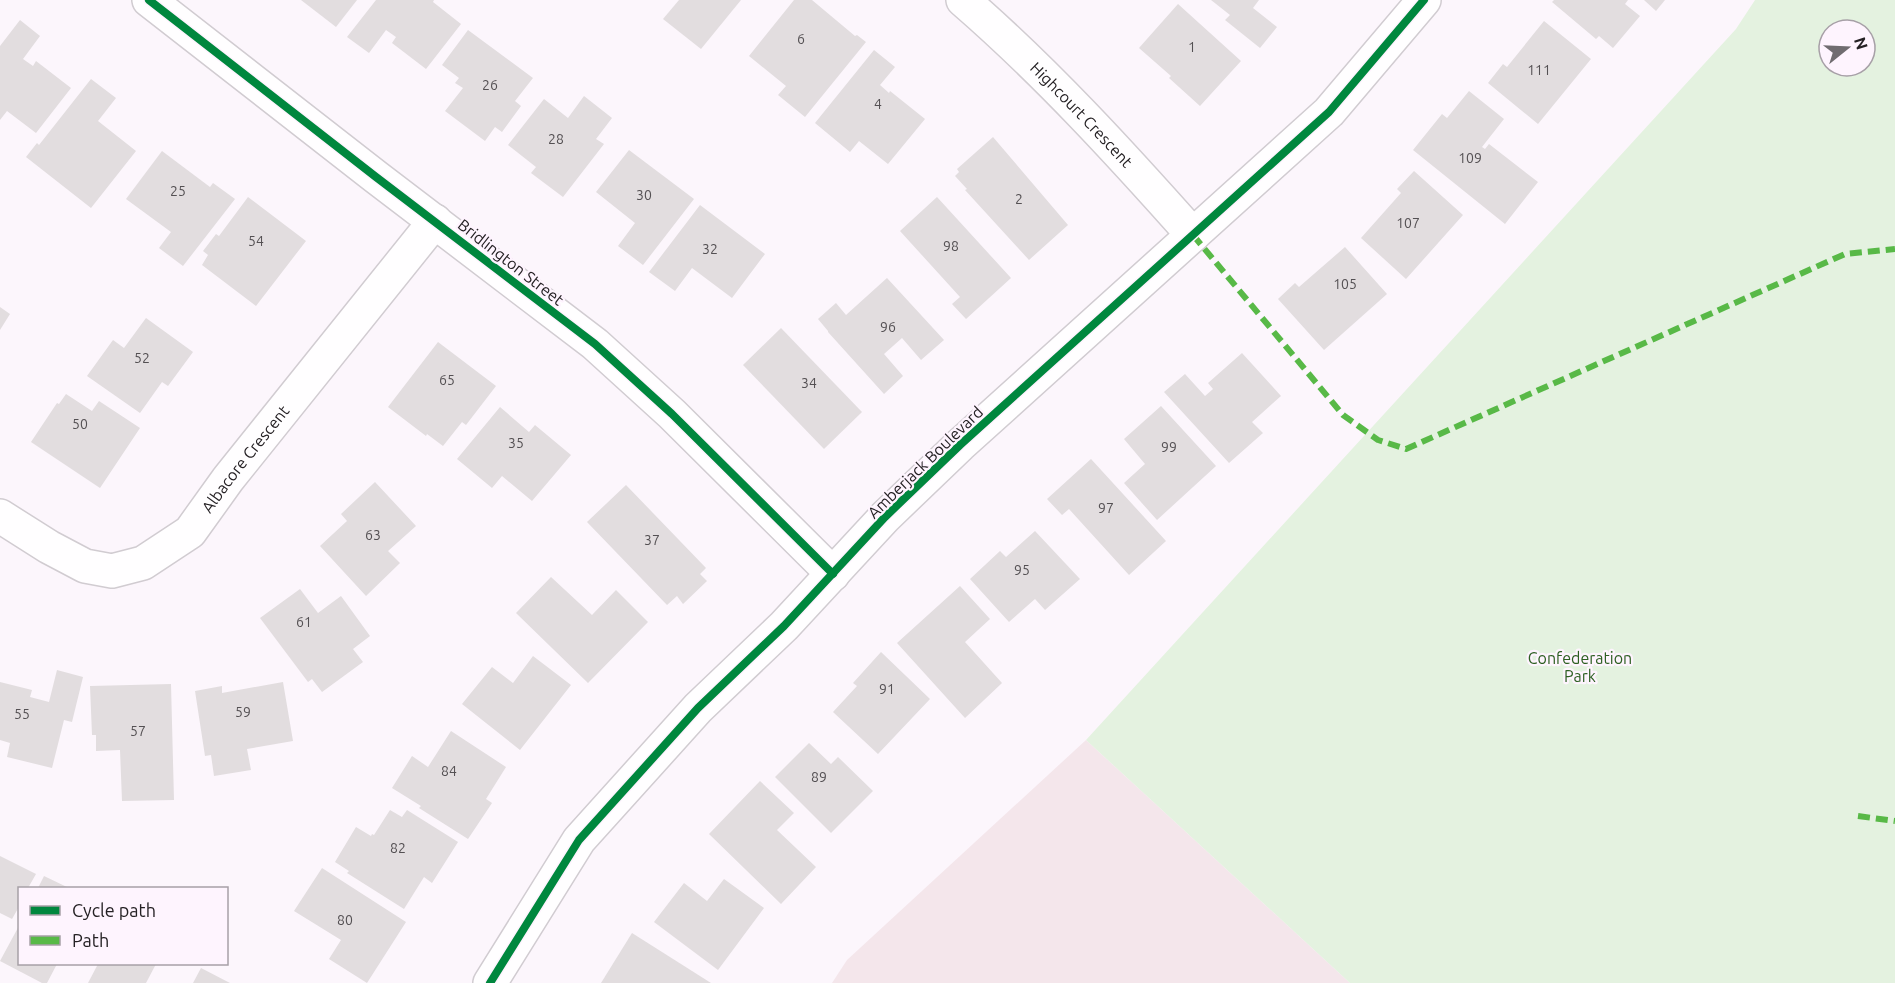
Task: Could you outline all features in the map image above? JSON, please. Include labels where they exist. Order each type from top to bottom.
[{"type":"street","name":"Bridlington Street","points":[[149,0],[595,344],[774,513],[833,574]]},
{"type":"street","name":"Highcourt Crescent","points":[[963,0],[1022,54],[1193,235]]},
{"type":"street","name":"Amberjack Boulevard","points":[[490,983],[579,840],[698,708],[784,626],[885,517],[960,445],[1329,112],[1424,0]]},
{"type":"street","name":"Albacore Crescent","points":[[0,516],[49,547],[85,566],[112,571],[143,562],[190,532],[228,479],[435,221]]},
{"type":"shaded area","points":[[1086,740],[1350,983],[832,983],[847,960]]},
{"type":"green space","name":"Confederation Park","points":[[1755,0],[1895,0],[1895,983],[1350,983],[1086,740],[1736,29]]},
{"type":"building","points":[[301,0],[357,0],[336,27]]},
{"type":"building","points":[[376,0],[434,0],[433,2],[461,24],[426,69],[392,43],[396,37],[386,30],[369,53],[347,37]]},
{"type":"building","points":[[679,0],[741,0],[701,49],[663,19]]},
{"type":"building","points":[[794,0],[812,0],[855,36],[857,35],[866,42],[805,117],[778,95],[786,86],[749,56]]},
{"type":"building","points":[[1211,0],[1259,0],[1253,8],[1277,27],[1260,48],[1225,20],[1230,15]]},
{"type":"building","points":[[1554,0],[1628,0],[1625,4],[1640,16],[1613,48],[1599,36],[1596,39],[1552,2]]},
{"type":"building","points":[[1644,0],[1665,0],[1656,11]]},
{"type":"building","points":[[1178,4],[1241,61],[1200,106],[1139,48]]},
{"type":"building","points":[[20,20],[40,36],[23,59],[33,66],[36,61],[71,88],[36,133],[7,111],[0,120],[0,46]]},
{"type":"building","points":[[1544,21],[1591,59],[1538,124],[1488,83],[1503,64],[1507,67]]},
{"type":"building","points":[[468,30],[533,78],[515,101],[521,106],[502,132],[495,127],[485,141],[445,111],[463,88],[455,83],[459,78],[442,65]]},
{"type":"building","points":[[874,50],[895,67],[880,85],[925,119],[888,164],[859,141],[850,152],[815,123]]},
{"type":"building","points":[[91,79],[116,98],[98,121],[136,151],[91,208],[26,157],[37,143],[39,145]]},
{"type":"building","points":[[1469,91],[1504,119],[1482,147],[1485,149],[1489,144],[1538,182],[1505,224],[1413,150],[1442,114],[1447,118]]},
{"type":"building","points":[[584,96],[612,118],[596,139],[604,144],[563,197],[531,173],[536,167],[508,145],[544,99],[568,118]]},
{"type":"building","points":[[993,137],[1068,225],[1029,260],[955,176],[959,172],[957,169]]},
{"type":"building","points":[[629,150],[694,199],[643,265],[618,246],[635,223],[596,192]]},
{"type":"building","points":[[162,151],[210,187],[213,183],[235,199],[183,266],[159,248],[171,232],[126,199]]},
{"type":"building","points":[[1414,171],[1463,215],[1406,279],[1361,238],[1401,193],[1397,189]]},
{"type":"building","points":[[248,197],[306,241],[256,306],[202,265],[208,255],[203,251],[216,234],[219,236]]},
{"type":"building","points":[[937,197],[1011,278],[966,319],[952,304],[960,297],[900,231]]},
{"type":"building","points":[[700,205],[765,254],[732,298],[692,268],[675,291],[649,272]]},
{"type":"building","points":[[1345,247],[1387,294],[1324,350],[1278,299],[1295,283],[1299,287]]},
{"type":"building","points":[[887,278],[944,340],[921,360],[902,338],[884,354],[903,376],[884,394],[818,319],[836,303],[846,315]]},
{"type":"building","points":[[0,307],[10,314],[0,330]]},
{"type":"building","points":[[146,318],[193,352],[168,386],[162,382],[140,413],[87,376],[113,340],[124,348]]},
{"type":"building","points":[[781,328],[862,412],[824,449],[743,365]]},
{"type":"building","points":[[438,342],[496,386],[466,425],[462,422],[443,446],[388,407]]},
{"type":"building","points":[[1242,353],[1281,396],[1252,422],[1263,433],[1229,463],[1164,392],[1185,374],[1205,396],[1213,389],[1208,383]]},
{"type":"building","points":[[66,394],[92,411],[99,401],[140,428],[100,488],[31,442],[57,403],[59,404]]},
{"type":"building","points":[[1161,406],[1216,466],[1157,520],[1124,483],[1145,464],[1124,439]]},
{"type":"building","points":[[500,407],[529,432],[535,425],[571,455],[532,501],[502,476],[492,488],[457,459]]},
{"type":"building","points":[[1091,459],[1166,541],[1129,575],[1069,509],[1062,515],[1047,499]]},
{"type":"building","points":[[375,482],[416,526],[388,551],[400,563],[366,596],[320,546],[347,521],[341,514]]},
{"type":"building","points":[[626,485],[706,568],[700,574],[707,581],[683,604],[677,596],[667,605],[587,522]]},
{"type":"building","points":[[1035,531],[1080,579],[1045,610],[1035,599],[1009,622],[970,579],[1000,551],[1006,557]]},
{"type":"building","points":[[551,577],[592,615],[616,590],[648,622],[588,683],[516,613]]},
{"type":"building","points":[[960,586],[990,619],[965,642],[1002,683],[965,718],[897,643]]},
{"type":"building","points":[[300,589],[318,613],[341,596],[370,636],[353,649],[363,662],[322,692],[312,679],[308,682],[260,618]]},
{"type":"building","points":[[881,652],[930,699],[878,754],[833,712],[857,686],[853,683]]},
{"type":"building","points":[[533,656],[571,685],[520,750],[462,704],[492,667],[513,683]]},
{"type":"building","points":[[57,670],[83,677],[72,722],[64,720],[52,768],[7,757],[10,743],[0,740],[0,682],[32,690],[30,697],[49,702]]},
{"type":"building","points":[[283,682],[293,741],[247,749],[251,770],[214,776],[211,755],[205,756],[195,691],[222,686],[222,693]]},
{"type":"building","points":[[171,684],[174,800],[122,801],[120,750],[96,751],[96,735],[92,735],[90,686]]},
{"type":"building","points":[[451,731],[506,767],[486,799],[492,803],[468,839],[392,788],[412,756],[428,767]]},
{"type":"building","points":[[809,743],[831,764],[838,757],[873,791],[831,833],[775,777]]},
{"type":"building","points":[[760,781],[794,813],[777,830],[816,867],[781,904],[709,834]]},
{"type":"building","points":[[390,810],[402,817],[407,810],[458,842],[432,883],[424,877],[404,909],[347,873],[349,871],[335,862],[356,827],[371,836],[374,835]]},
{"type":"building","points":[[0,856],[36,874],[29,887],[18,887],[18,908],[12,919],[0,913]]},
{"type":"building","points":[[322,868],[406,922],[367,983],[329,959],[341,940],[294,911]]},
{"type":"building","points":[[44,876],[67,887],[38,887]]},
{"type":"building","points":[[724,879],[764,908],[718,970],[654,922],[684,883],[707,901]]},
{"type":"building","points":[[18,928],[18,965],[56,965],[47,983],[42,983],[0,961]]},
{"type":"building","points":[[632,933],[711,983],[601,983]]},
{"type":"building","points":[[97,965],[155,965],[146,983],[88,983]]},
{"type":"building","points":[[201,968],[230,983],[193,983]]},
{"type":"marked path","points":[[1193,235],[1343,415],[1378,440],[1406,449],[1845,254],[1895,249]]},
{"type":"marked path","points":[[1858,816],[1895,821]]},
{"type":"cycle path","points":[[149,0],[595,344],[672,414],[833,574]]},
{"type":"cycle path","points":[[490,983],[579,840],[698,708],[784,626],[885,517],[960,445],[1329,112],[1424,0]]}]
